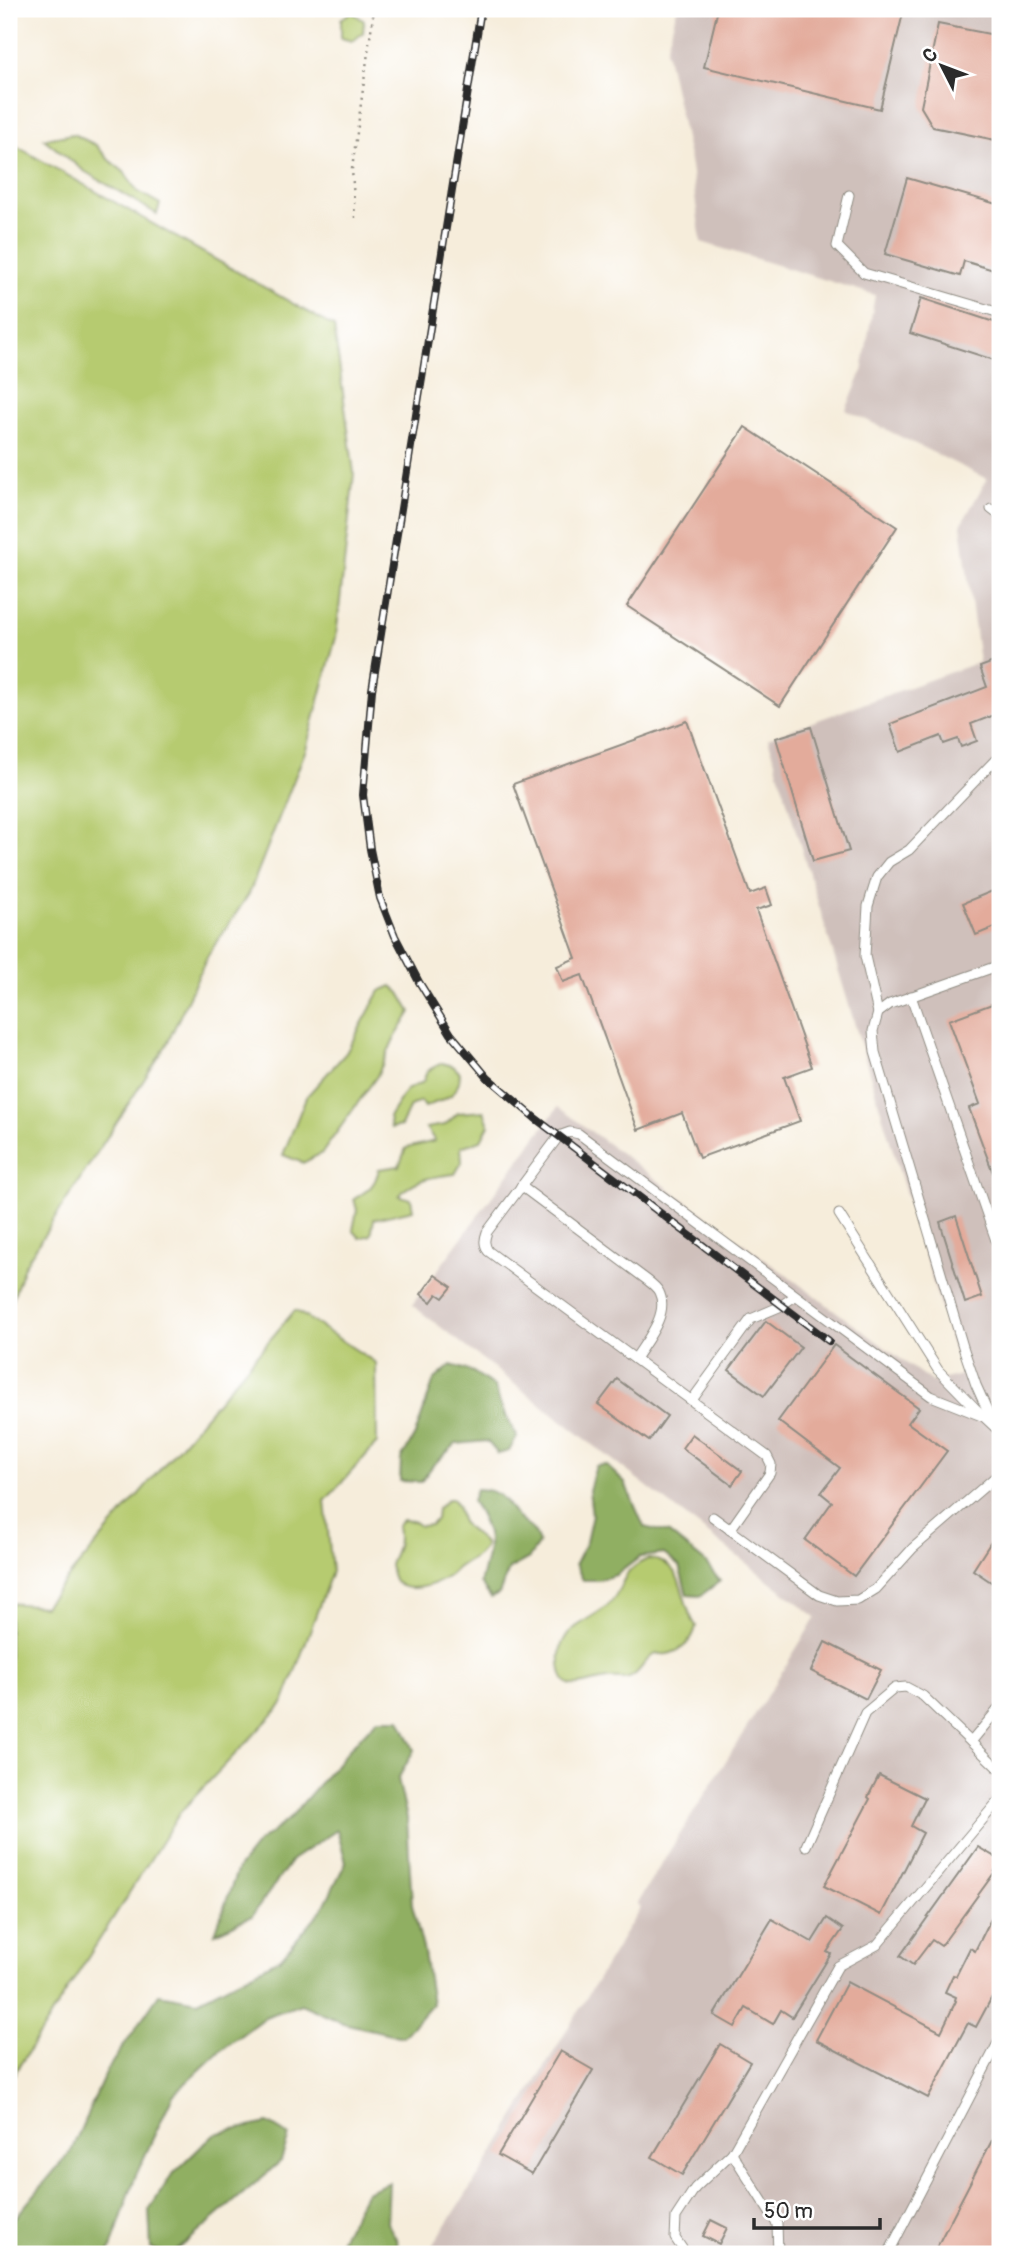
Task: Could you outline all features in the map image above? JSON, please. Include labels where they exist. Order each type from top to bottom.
[{"type":"lane","points":[[993,9],[1000,12]]},
{"type":"lane","points":[[849,195],[837,246],[864,273],[1000,313]]},
{"type":"lane","points":[[991,509],[1000,516]]},
{"type":"lane","points":[[998,1429],[976,1385],[964,1350],[875,1052],[873,1031],[878,1013],[864,956],[868,906],[877,877],[889,862],[909,850],[1000,755]]},
{"type":"lane","points":[[878,1013],[890,1004],[1000,965]]},
{"type":"lane","points":[[911,996],[1000,1252]]},
{"type":"lane","points":[[730,1530],[771,1473],[767,1456],[488,1251],[484,1239],[487,1232],[555,1139],[570,1132],[579,1134],[931,1396],[984,1417]]},
{"type":"lane","points":[[520,1186],[648,1280],[659,1291],[663,1307],[659,1319],[635,1359]]},
{"type":"lane","points":[[839,1214],[938,1370],[998,1429]]},
{"type":"lane","points":[[692,1401],[751,1320],[795,1296]]},
{"type":"lane","points":[[713,1517],[820,1595],[837,1601],[858,1600],[876,1589],[913,1548],[1000,1474]]},
{"type":"lane","points":[[806,1846],[865,1713],[895,1688],[906,1688],[923,1696],[1000,1770]]},
{"type":"lane","points":[[971,1742],[1000,1707]]},
{"type":"lane","points":[[686,2254],[675,2238],[676,2217],[695,2188],[732,2153],[838,1966],[877,1945],[1000,1799]]},
{"type":"lane","points":[[888,2254],[1000,2039]]},
{"type":"lane","points":[[732,2153],[777,2224],[778,2254]]},
{"type":"path","points":[[355,218],[352,169],[374,9]]},
{"type":"shaded area","points":[[677,9],[1000,9],[1000,2254],[427,2254],[487,2163],[641,1907],[637,1903],[816,1617],[412,1305],[558,1107],[932,1382],[961,1375],[768,738],[979,662],[961,525],[987,479],[846,410],[862,372],[875,295],[701,242],[691,166],[666,50]]},
{"type":"green space","points":[[352,12],[364,21],[363,33],[352,41],[341,38],[341,19]]},
{"type":"green space","points":[[73,134],[96,145],[124,172],[137,191],[160,204],[157,214],[84,171],[44,139]]},
{"type":"green space","points":[[9,142],[334,327],[354,473],[336,637],[306,749],[249,894],[208,955],[167,1044],[24,1266],[9,1310]]},
{"type":"green space","points":[[392,986],[400,993],[411,1012],[393,1041],[377,1076],[322,1153],[303,1163],[283,1155],[306,1097],[346,1053],[380,991]]},
{"type":"green space","points":[[442,1063],[453,1066],[460,1073],[454,1092],[425,1107],[421,1101],[410,1106],[401,1126],[391,1128],[389,1117],[406,1090],[423,1082],[427,1071]]},
{"type":"green space","points":[[484,1111],[489,1125],[481,1140],[461,1147],[462,1162],[455,1174],[424,1179],[411,1185],[399,1196],[411,1199],[413,1210],[374,1219],[371,1235],[360,1238],[353,1230],[357,1210],[354,1199],[371,1187],[379,1169],[399,1166],[406,1148],[435,1141],[426,1128],[445,1125],[458,1113]]},
{"type":"green space","points":[[295,1310],[376,1363],[377,1443],[325,1501],[332,1571],[283,1704],[181,1811],[9,2082],[9,1603],[44,1606]]},
{"type":"green space","points":[[451,1365],[473,1372],[495,1387],[501,1406],[517,1437],[509,1451],[498,1454],[487,1441],[456,1444],[434,1464],[421,1482],[400,1481],[401,1459],[415,1435],[434,1380]]},
{"type":"green space","points":[[606,1465],[625,1483],[644,1527],[669,1533],[705,1562],[720,1581],[700,1596],[687,1595],[679,1566],[664,1554],[640,1557],[616,1575],[598,1580],[583,1580],[575,1564],[586,1542],[592,1515],[589,1490],[596,1466]]},
{"type":"green space","points":[[476,1489],[491,1491],[501,1497],[532,1530],[539,1543],[529,1558],[509,1569],[499,1594],[491,1598],[480,1583],[488,1540],[484,1523],[472,1501]]},
{"type":"green space","points":[[448,1499],[452,1499],[456,1504],[463,1524],[485,1545],[483,1549],[436,1583],[413,1588],[400,1585],[394,1579],[390,1565],[398,1542],[397,1525],[402,1520],[413,1521],[420,1526],[431,1525],[436,1519],[437,1509]]},
{"type":"green space","points":[[648,1559],[661,1561],[676,1574],[696,1626],[692,1636],[677,1650],[652,1656],[629,1678],[570,1685],[562,1675],[560,1664],[560,1650],[565,1638],[607,1606],[617,1594],[626,1575]]},
{"type":"green space","points":[[378,1719],[400,1719],[414,1750],[398,1779],[407,1818],[412,1905],[424,1952],[432,2004],[403,2037],[343,2023],[301,2004],[265,2017],[220,2051],[173,2095],[135,2177],[109,2254],[9,2254],[9,2225],[71,2151],[107,2070],[159,1994],[198,2001],[281,1958],[323,1908],[346,1862],[337,1830],[292,1860],[252,1916],[215,1933],[238,1868],[258,1843],[289,1819]]},
{"type":"green space","points":[[268,2123],[289,2136],[281,2161],[173,2254],[151,2249],[149,2210],[171,2176],[214,2134]]},
{"type":"green space","points":[[389,2182],[387,2223],[396,2238],[399,2254],[337,2254],[338,2245],[366,2192]]},
{"type":"building","points":[[718,9],[904,9],[880,109],[704,67]]},
{"type":"building","points":[[938,24],[1000,36],[1000,141],[933,127],[921,107]]},
{"type":"building","points":[[907,178],[1000,205],[1000,272],[964,261],[960,276],[885,254]]},
{"type":"building","points":[[921,298],[1000,324],[1000,362],[910,333]]},
{"type":"building","points":[[745,427],[897,527],[780,706],[627,606]]},
{"type":"building","points":[[996,661],[1000,671],[1000,719],[997,714],[971,724],[977,741],[961,747],[958,739],[944,744],[941,736],[900,752],[890,724],[987,687],[980,667]]},
{"type":"building","points":[[687,721],[750,894],[766,888],[772,905],[756,910],[812,1067],[784,1077],[800,1121],[699,1158],[682,1113],[638,1130],[582,975],[563,982],[557,966],[576,958],[513,784]]},
{"type":"building","points":[[811,727],[849,851],[813,861],[776,738]]},
{"type":"building","points":[[1000,888],[1000,925],[976,935],[963,903]]},
{"type":"building","points":[[1000,1001],[999,1189],[969,1108],[980,1104],[949,1020]]},
{"type":"building","points":[[956,1216],[982,1297],[965,1303],[940,1222]]},
{"type":"building","points":[[435,1275],[452,1287],[443,1298],[437,1294],[431,1302],[421,1294]]},
{"type":"building","points":[[766,1321],[801,1347],[764,1396],[729,1370]]},
{"type":"building","points":[[834,1345],[919,1408],[908,1423],[947,1451],[854,1576],[805,1540],[832,1502],[821,1493],[840,1468],[778,1421]]},
{"type":"building","points":[[617,1379],[667,1416],[649,1441],[598,1404]]},
{"type":"building","points":[[692,1434],[742,1471],[732,1485],[682,1448]]},
{"type":"building","points":[[1000,1528],[1000,1588],[973,1570]]},
{"type":"building","points":[[825,1642],[881,1670],[866,1699],[811,1671]]},
{"type":"building","points":[[879,1775],[925,1798],[911,1826],[923,1833],[881,1915],[824,1886],[870,1799],[868,1797]]},
{"type":"building","points":[[978,1847],[1000,1860],[994,1873],[941,1946],[932,1940],[913,1965],[900,1956]]},
{"type":"building","points":[[827,1918],[843,1929],[827,1952],[831,1954],[792,2017],[781,2010],[773,2024],[746,2008],[735,2027],[714,2015],[772,1919],[812,1942]]},
{"type":"building","points":[[991,1919],[1000,1924],[1000,1982],[976,2027],[968,2023],[928,2098],[816,2040],[847,1982],[941,2032],[956,2001],[956,1997],[945,1992],[970,1948],[975,1951]]},
{"type":"building","points":[[720,2044],[750,2062],[682,2175],[652,2157]]},
{"type":"building","points":[[560,2051],[593,2070],[532,2174],[498,2155]]},
{"type":"building","points":[[1000,2125],[1000,2254],[933,2254]]},
{"type":"building","points":[[711,2220],[727,2228],[719,2244],[703,2236]]},
{"type":"railway","points":[[481,9],[372,690],[363,795],[380,898],[395,936],[419,982],[451,1034],[488,1078],[535,1118],[829,1341]]}]
